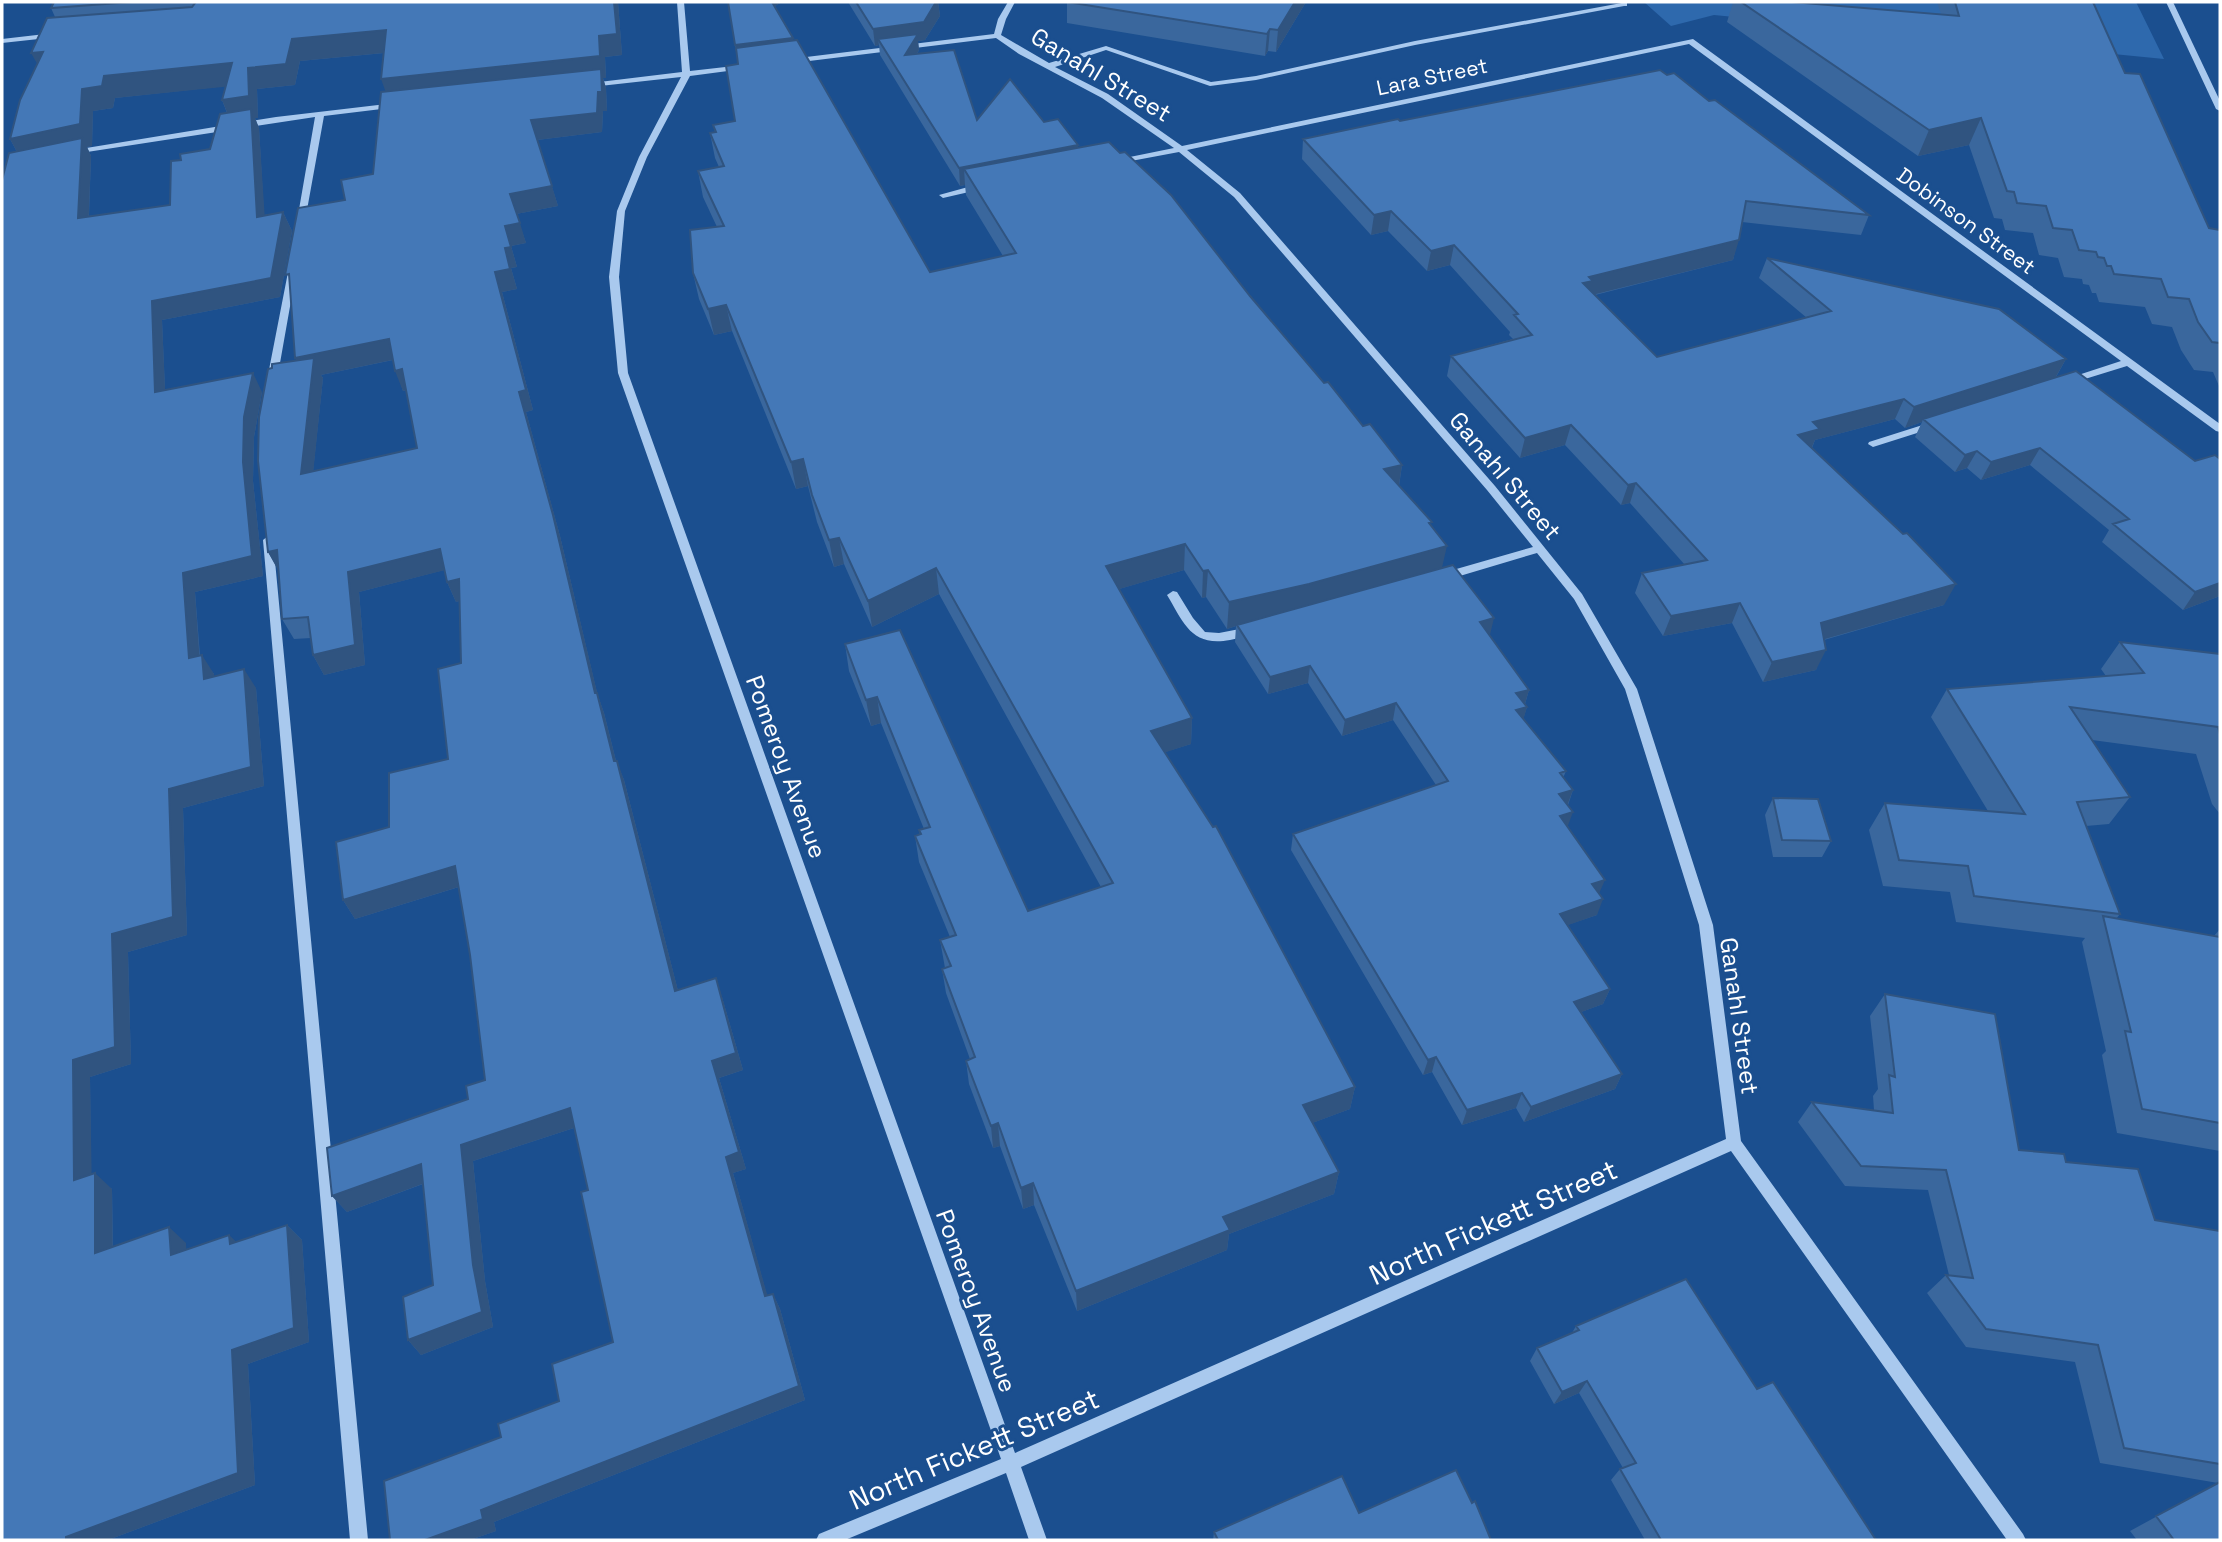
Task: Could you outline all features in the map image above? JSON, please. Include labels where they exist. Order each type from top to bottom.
[{"type":"street","points":[[680,2],[686,75]]},
{"type":"street","name":"Ganahl Street","points":[[1012,2],[1002,19],[997,36],[1105,96],[1180,148],[1237,195],[1491,488],[1578,597],[1631,689],[1706,925],[1734,1143]]},
{"type":"street","points":[[2169,2],[2220,109]]},
{"type":"street","points":[[1049,66],[1105,47],[1210,84],[1256,79],[1415,43],[1624,4]]},
{"type":"street","points":[[2,41],[64,34]]},
{"type":"street","points":[[781,63],[997,36]]},
{"type":"street","name":"Lara Street","points":[[1112,163],[1690,41]]},
{"type":"street","name":"Dobinson Street","points":[[1690,41],[2220,429]]},
{"type":"street","points":[[578,86],[754,66]]},
{"type":"street","name":"Pomeroy Avenue","points":[[686,75],[643,158],[621,211],[614,277],[623,373],[1038,1540]]},
{"type":"street","points":[[68,154],[165,135],[320,113],[401,105]]},
{"type":"street","points":[[299,231],[320,113]]},
{"type":"street","points":[[943,195],[992,184]]},
{"type":"street","points":[[269,399],[294,257]]},
{"type":"street","points":[[2052,387],[2129,362]]},
{"type":"street","points":[[1873,444],[1937,424]]},
{"type":"street","points":[[266,521],[359,1540]]},
{"type":"street","points":[[1425,582],[1540,549]]},
{"type":"street","points":[[1172,594],[1195,632],[1205,638],[1222,638],[1259,629]]},
{"type":"street","points":[[1734,1143],[2017,1540]]},
{"type":"street","name":"North Fickett Street","points":[[825,1540],[1011,1463],[1734,1143]]},
{"type":"shaded area","points":[[1644,2],[2136,2],[2164,59],[1714,15],[1671,26]]},
{"type":"building","points":[[54,2],[132,2],[51,8]]},
{"type":"building","points":[[194,2],[614,2],[617,34],[599,36],[600,56],[381,79],[386,30],[292,39],[286,64],[248,68],[249,96],[222,100],[232,63],[104,76],[102,86],[82,89],[80,124],[10,139],[20,100],[43,52],[31,53],[47,18],[192,7]]},
{"type":"building","points":[[728,2],[772,2],[793,38],[735,45]]},
{"type":"building","points":[[856,2],[936,2],[924,22],[873,29]]},
{"type":"building","points":[[1067,2],[1295,2],[1278,30],[1270,29],[1267,34]]},
{"type":"building","points":[[1741,2],[1792,2],[1959,16],[1955,2],[2093,2],[2125,73],[2140,74],[2209,228],[2220,230],[2220,343],[2212,342],[2198,322],[2189,299],[2168,297],[2161,279],[2114,274],[2111,266],[2107,266],[2104,258],[2098,257],[2096,252],[2079,250],[2072,230],[2053,228],[2046,206],[2017,203],[2014,192],[2007,191],[1981,118],[1929,130]]},
{"type":"building","points":[[918,34],[905,55],[954,50],[977,120],[1010,79],[1044,122],[1058,119],[1078,145],[959,168],[878,39]]},
{"type":"building","points":[[797,40],[930,272],[1016,253],[964,169],[1109,142],[1120,153],[1125,152],[1171,195],[1250,296],[1324,383],[1328,382],[1363,426],[1370,424],[1402,465],[1384,469],[1432,522],[1429,523],[1447,546],[1309,584],[1229,602],[1208,570],[1203,571],[1185,544],[1106,566],[1192,718],[1151,731],[1213,827],[1216,826],[1355,1087],[1303,1105],[1339,1172],[1223,1217],[1230,1230],[1076,1291],[1033,1183],[1021,1188],[998,1123],[991,1126],[966,1061],[975,1057],[942,969],[951,966],[940,940],[956,935],[915,836],[921,834],[919,830],[930,827],[877,697],[866,700],[845,644],[900,630],[1028,911],[1113,883],[936,568],[868,601],[839,538],[829,540],[812,495],[803,459],[791,462],[726,305],[708,309],[693,273],[690,230],[724,226],[698,171],[724,166],[710,133],[716,132],[713,125],[735,121],[726,66],[738,64],[736,48]]},
{"type":"building","points":[[601,69],[602,92],[598,92],[597,113],[531,120],[552,186],[510,194],[520,223],[505,226],[511,247],[505,248],[510,269],[495,272],[526,390],[519,392],[553,515],[595,693],[614,761],[617,761],[675,991],[716,978],[736,1053],[712,1061],[739,1152],[726,1157],[765,1296],[773,1294],[799,1386],[481,1510],[483,1519],[425,1540],[390,1540],[384,1481],[501,1437],[498,1424],[559,1401],[552,1364],[613,1342],[581,1192],[588,1190],[570,1108],[461,1145],[473,1265],[482,1312],[408,1340],[403,1297],[433,1285],[421,1164],[332,1196],[327,1148],[468,1099],[466,1086],[485,1080],[470,955],[455,866],[343,900],[336,842],[389,827],[389,773],[448,759],[438,669],[461,663],[459,579],[447,582],[440,549],[348,572],[355,645],[313,655],[308,617],[282,619],[277,550],[268,552],[258,461],[259,417],[268,369],[272,368],[272,364],[314,358],[301,474],[417,448],[402,369],[395,371],[389,339],[295,358],[289,274],[285,275],[298,208],[345,200],[341,180],[373,174],[381,92]]},
{"type":"building","points":[[1660,70],[1667,75],[1674,73],[1709,101],[1715,100],[1869,215],[1746,201],[1739,240],[1589,277],[1593,281],[1583,283],[1657,357],[1831,311],[1767,258],[1999,309],[2066,359],[1914,407],[1904,399],[1813,422],[1820,429],[1798,435],[1903,534],[1907,533],[1956,584],[1821,623],[1826,650],[1772,662],[1740,603],[1671,616],[1642,573],[1707,560],[1636,483],[1628,485],[1571,425],[1525,438],[1451,356],[1532,335],[1514,315],[1518,314],[1454,245],[1431,251],[1391,211],[1374,215],[1303,139]]},
{"type":"building","points":[[251,109],[257,217],[283,212],[271,278],[152,301],[155,392],[253,373],[244,417],[243,462],[252,556],[183,573],[189,658],[202,655],[204,679],[244,669],[251,767],[169,789],[173,917],[112,934],[115,1047],[73,1060],[74,1180],[95,1173],[95,1253],[169,1227],[171,1255],[229,1235],[230,1244],[287,1225],[294,1328],[232,1350],[238,1473],[66,1537],[66,1540],[2,1540],[2,180],[9,153],[82,138],[78,218],[170,205],[171,161],[181,160],[180,154],[210,149],[220,114]]},
{"type":"building","points":[[2076,371],[2195,461],[2215,455],[2220,459],[2220,583],[2195,592],[2113,524],[2129,519],[2040,448],[1991,462],[1977,451],[1965,455],[1923,419]]},
{"type":"building","points":[[1453,565],[1494,618],[1480,622],[1529,690],[1516,693],[1527,707],[1516,710],[1566,771],[1560,773],[1573,790],[1559,794],[1573,812],[1560,816],[1605,880],[1592,884],[1603,899],[1560,914],[1610,989],[1574,1002],[1622,1074],[1531,1107],[1522,1093],[1467,1110],[1436,1057],[1428,1060],[1293,834],[1448,781],[1396,703],[1345,720],[1310,666],[1270,677],[1237,625]]},
{"type":"building","points":[[2120,642],[2220,654],[2220,734],[2218,727],[2070,707],[2130,797],[2077,802],[2120,914],[1974,896],[1968,866],[1899,860],[1885,803],[2025,814],[1947,689],[2144,673]]},
{"type":"building","points":[[1773,798],[1818,799],[1831,841],[1782,840]]},
{"type":"building","points":[[2103,916],[2220,937],[2220,1123],[2142,1109],[2125,1031],[2131,1032]]},
{"type":"building","points":[[1885,994],[1995,1014],[2019,1150],[2064,1154],[2066,1162],[2138,1169],[2155,1220],[2220,1231],[2220,1464],[2124,1448],[2098,1345],[1986,1329],[1946,1275],[1973,1278],[1946,1170],[1861,1166],[1812,1102],[1893,1113],[1889,1075],[1895,1077]]},
{"type":"building","points":[[1686,1279],[1757,1389],[1773,1382],[1876,1540],[1661,1540],[1620,1469],[1636,1463],[1587,1381],[1562,1392],[1537,1348],[1579,1330],[1576,1326]]},
{"type":"building","points":[[1456,1470],[1472,1503],[1475,1501],[1491,1540],[1218,1540],[1214,1532],[1342,1476],[1359,1513]]},
{"type":"building","points":[[2220,1482],[2220,1540],[2174,1540],[2156,1516]]}]
